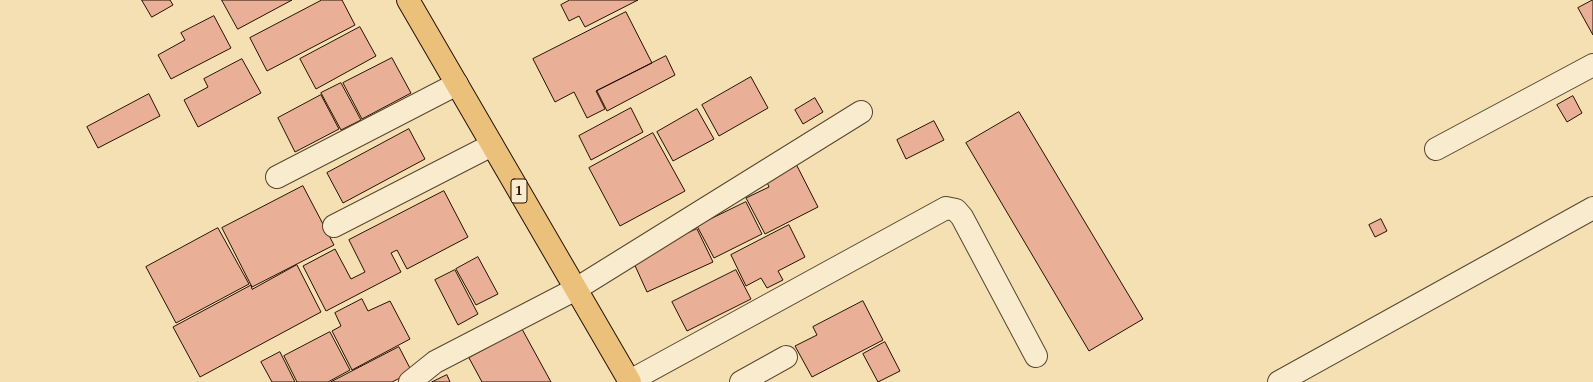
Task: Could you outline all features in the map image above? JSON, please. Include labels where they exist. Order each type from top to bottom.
[{"type":"main road","name":"1","points":[[408,0],[630,382]]},
{"type":"street","points":[[1436,149],[1593,65]]},
{"type":"street","points":[[277,176],[457,84]]},
{"type":"street","points":[[410,382],[435,362],[576,289],[861,112]]},
{"type":"street","points":[[334,226],[492,145]]},
{"type":"street","points":[[630,382],[946,208],[956,210],[962,217],[1036,356]]},
{"type":"street","points":[[1279,382],[1593,208]]},
{"type":"street","points":[[742,382],[786,357]]},
{"type":"building","points":[[142,0],[170,0],[173,5],[152,17]]},
{"type":"building","points":[[222,0],[292,0],[238,29]]},
{"type":"building","points":[[322,0],[342,0],[355,25],[267,71],[250,38]]},
{"type":"building","points":[[570,0],[638,0],[585,27],[579,16],[569,21],[561,5]]},
{"type":"building","points":[[1593,0],[1593,35],[1578,8]]},
{"type":"building","points":[[626,12],[652,63],[596,91],[605,109],[587,118],[574,92],[555,102],[533,59]]},
{"type":"building","points":[[214,16],[231,48],[171,79],[158,55],[185,40],[181,33]]},
{"type":"building","points":[[360,27],[376,56],[316,89],[300,59]]},
{"type":"building","points":[[666,56],[675,75],[607,111],[597,91]]},
{"type":"building","points":[[392,58],[411,93],[362,119],[343,83]]},
{"type":"building","points":[[242,59],[261,93],[198,127],[184,100],[208,87],[204,79]]},
{"type":"building","points":[[751,77],[768,108],[719,136],[702,105]]},
{"type":"building","points":[[341,83],[361,120],[341,130],[321,93]]},
{"type":"building","points":[[149,94],[160,116],[98,148],[87,127]]},
{"type":"building","points":[[321,95],[339,129],[295,152],[278,118]]},
{"type":"building","points":[[1573,96],[1582,113],[1567,122],[1557,105]]},
{"type":"building","points":[[815,98],[823,112],[803,124],[795,110]]},
{"type":"building","points":[[631,108],[643,132],[591,160],[579,136]]},
{"type":"building","points":[[697,109],[714,139],[673,161],[657,132]]},
{"type":"building","points":[[1019,112],[1143,319],[1089,351],[966,143]]},
{"type":"building","points":[[934,121],[944,140],[906,159],[897,140]]},
{"type":"building","points":[[409,129],[425,159],[343,203],[327,173]]},
{"type":"building","points":[[653,133],[685,191],[620,226],[589,168]]},
{"type":"building","points":[[794,160],[818,207],[765,234],[746,198],[769,187],[764,175]]},
{"type":"building","points":[[303,186],[334,245],[252,287],[222,228]]},
{"type":"building","points":[[444,191],[468,237],[407,269],[397,250],[391,253],[401,272],[326,311],[303,266],[335,249],[351,279],[365,272],[349,240]]},
{"type":"building","points":[[746,202],[762,234],[714,258],[697,226]]},
{"type":"building","points":[[1381,219],[1387,231],[1375,237],[1369,225]]},
{"type":"building","points":[[789,225],[805,257],[778,271],[783,280],[767,288],[761,278],[746,286],[731,255]]},
{"type":"building","points":[[218,228],[249,284],[176,323],[146,267]]},
{"type":"building","points":[[697,229],[713,262],[647,292],[632,259]]},
{"type":"building","points":[[478,257],[498,294],[476,305],[456,269]]},
{"type":"building","points":[[297,265],[321,312],[200,377],[173,327],[251,285],[252,289]]},
{"type":"building","points":[[455,270],[478,314],[458,325],[435,280]]},
{"type":"building","points":[[736,270],[751,299],[687,331],[672,302]]},
{"type":"building","points":[[362,299],[368,311],[390,301],[410,339],[352,370],[332,331],[341,326],[335,313]]},
{"type":"building","points":[[863,301],[883,340],[812,377],[795,346],[817,335],[813,327]]},
{"type":"building","points":[[522,329],[551,382],[482,382],[469,358]]},
{"type":"building","points":[[330,332],[350,370],[328,382],[297,382],[284,356]]},
{"type":"building","points":[[885,342],[900,371],[878,382],[863,354]]},
{"type":"building","points":[[399,347],[412,372],[392,382],[331,382]]},
{"type":"building","points":[[280,352],[295,382],[272,382],[261,362]]},
{"type":"building","points":[[447,375],[450,382],[432,382]]}]
